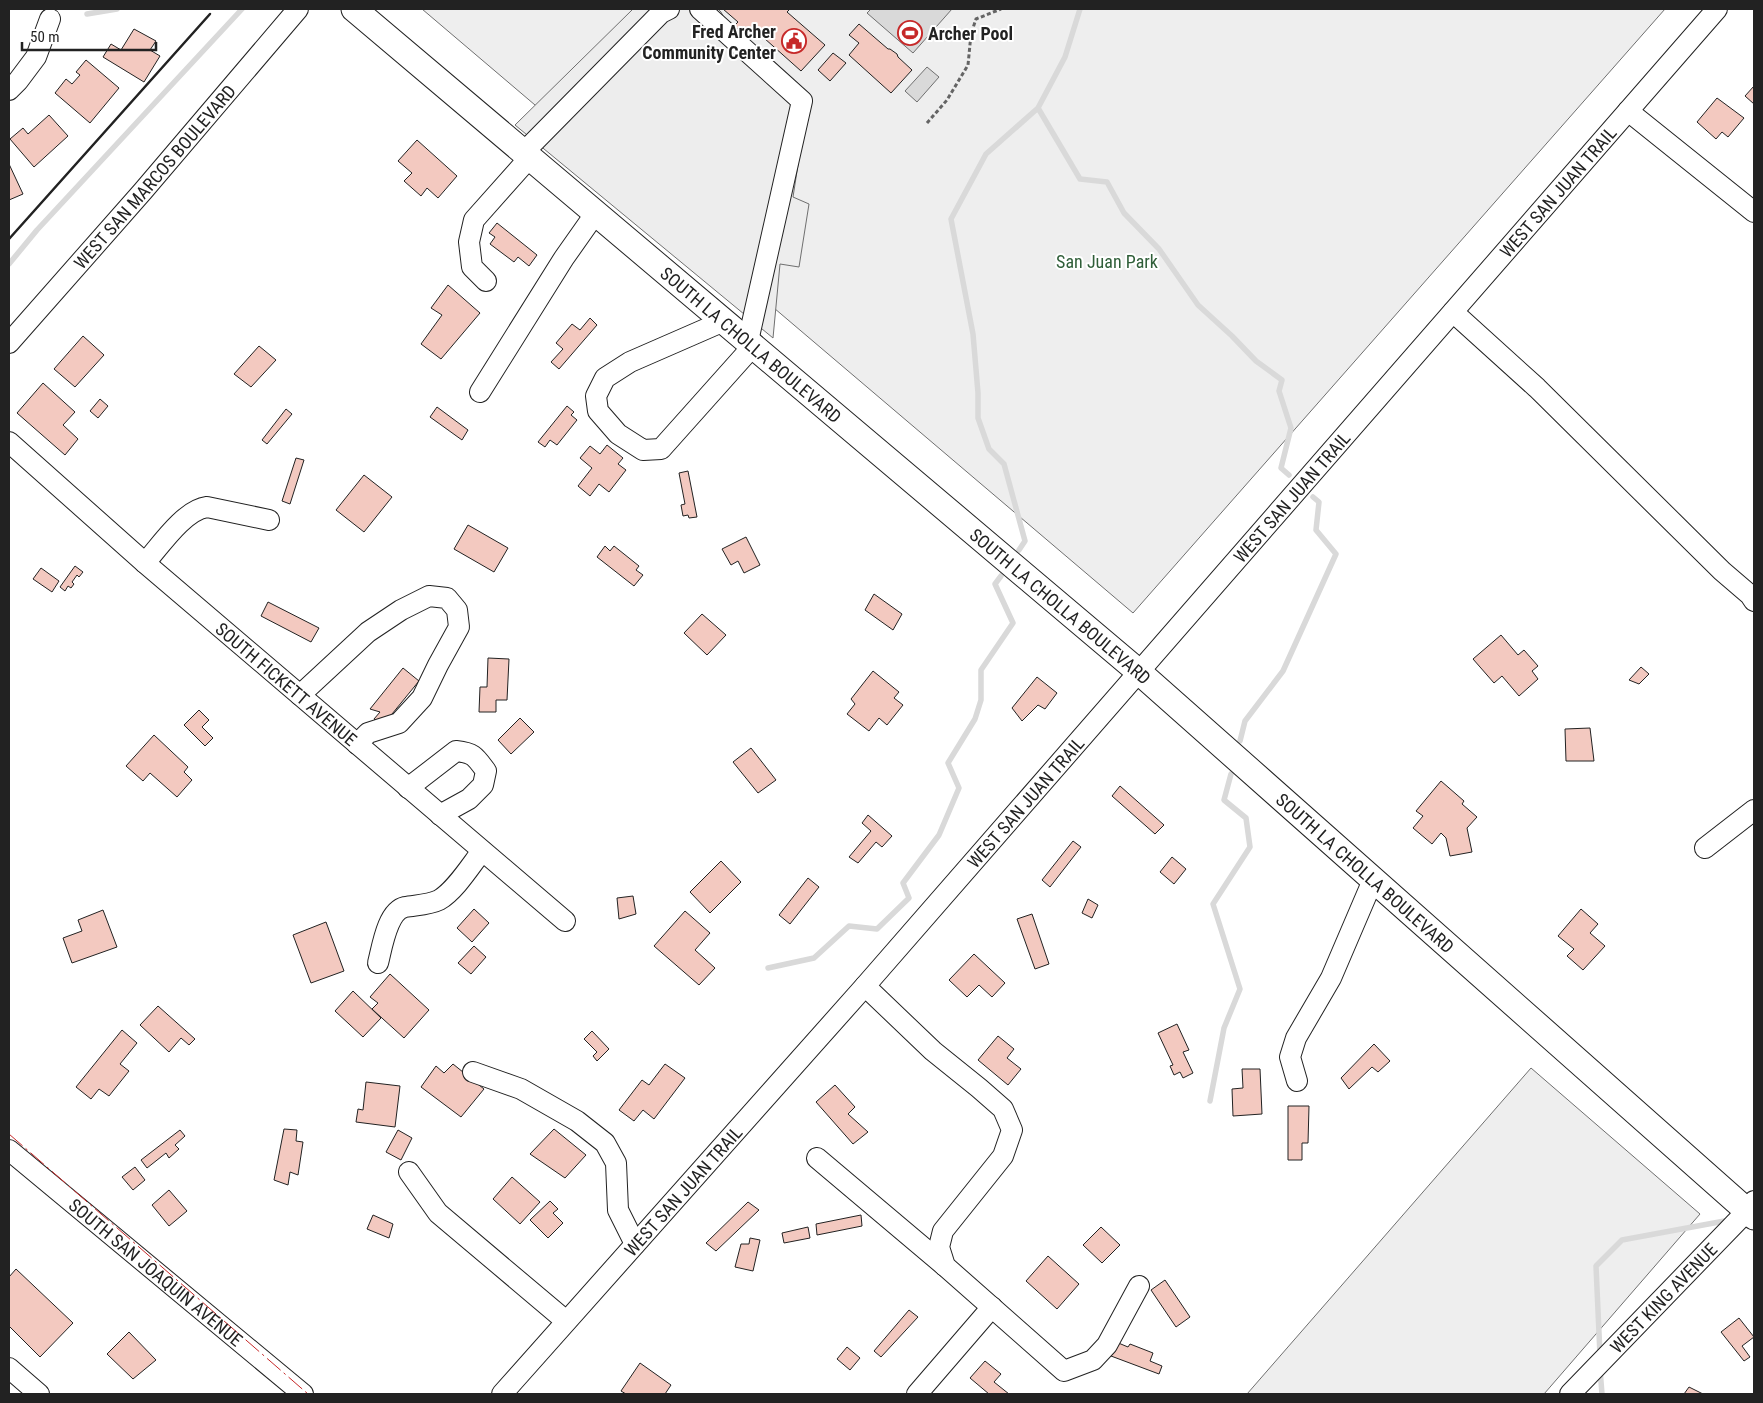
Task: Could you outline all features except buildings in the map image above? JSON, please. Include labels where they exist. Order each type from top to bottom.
[{"type":"main road","name":"SOUTH LA CHOLLA BOULEVARD","points":[[354,9],[1139,672],[1373,880],[1752,1210]]},
{"type":"street","name":"WEST SAN MARCOS BOULEVARD","points":[[9,343],[143,191],[298,9]]},
{"type":"street","points":[[486,281],[472,267],[469,242],[474,220],[527,154],[661,13],[668,9]]},
{"type":"street","points":[[700,9],[802,101],[750,343],[661,449],[643,450],[618,434],[598,411],[596,396],[605,378],[630,362],[724,321]]},
{"type":"street","name":"WEST SAN JUAN TRAIL","points":[[502,1394],[865,986],[1717,9]]},
{"type":"street","points":[[9,90],[36,57],[50,19]]},
{"type":"street","points":[[1628,111],[1754,212]]},
{"type":"street","points":[[480,392],[564,258],[595,214]]},
{"type":"street","points":[[1453,312],[1537,388],[1754,601]]},
{"type":"street","name":"SOUTH FICKETT AVENUE","points":[[9,442],[145,563],[566,922]]},
{"type":"street","points":[[145,563],[186,517],[198,508],[207,506],[269,520]]},
{"type":"street","points":[[300,695],[368,632],[401,610],[429,596],[447,598],[457,610],[459,627],[422,698],[399,723],[368,733],[358,744]]},
{"type":"street","points":[[408,788],[456,751],[470,752],[475,756],[486,771],[483,785],[469,799],[440,815]]},
{"type":"street","points":[[1706,848],[1754,810]]},
{"type":"street","points":[[378,964],[389,921],[402,908],[420,906],[440,900],[456,885],[482,850]]},
{"type":"street","points":[[1297,1081],[1290,1058],[1296,1038],[1331,978],[1373,880]]},
{"type":"street","points":[[865,986],[932,1051],[979,1088],[1003,1110],[1012,1130],[1003,1156],[943,1231],[939,1247],[945,1266]]},
{"type":"street","points":[[473,1072],[521,1089],[577,1121],[604,1143],[616,1163],[618,1210],[635,1244]]},
{"type":"street","name":"SOUTH SAN JOAQUIN AVENUE","points":[[9,1150],[303,1394]]},
{"type":"street","points":[[817,1158],[1064,1370],[1094,1360],[1107,1345],[1140,1286]]},
{"type":"street","points":[[409,1172],[438,1213],[566,1321]]},
{"type":"street","name":"WEST KING AVENUE","points":[[1570,1394],[1752,1210]]},
{"type":"street","points":[[917,1394],[992,1307]]},
{"type":"street","points":[[9,1368],[39,1394]]},
{"type":"path","points":[[926,123],[947,100],[968,65],[971,34],[976,19],[1001,9]]},
{"type":"green space","name":"San Juan Park","points":[[422,9],[1665,9],[1133,613]]},
{"type":"green space","points":[[1531,1068],[1700,1214],[1544,1394],[1247,1394]]},
{"type":"shaded area","points":[[633,9],[718,9],[728,26],[812,99],[802,139],[793,197],[809,204],[799,267],[780,264],[773,338],[515,125]]},
{"type":"shaded area","name":"Archer Pool","points":[[871,9],[952,9],[913,53],[867,13]]},
{"type":"shaded area","name":"Archer Pool","points":[[927,67],[939,77],[917,102],[905,91]]},
{"type":"waterway","points":[[87,14],[117,9]]},
{"type":"waterway","points":[[9,264],[37,230],[242,9]]},
{"type":"waterway","points":[[1019,550],[1025,541],[1004,464],[989,449],[978,418],[973,334],[951,219],[986,154],[1038,108],[1065,57],[1080,9]]},
{"type":"waterway","points":[[1038,108],[1080,179],[1107,182],[1124,213],[1159,249],[1198,305],[1256,361],[1282,380],[1279,391],[1291,428],[1281,468],[1289,475]]},
{"type":"waterway","points":[[1240,741],[1245,721],[1283,671],[1336,554],[1316,530],[1319,502],[1313,497]]},
{"type":"waterway","points":[[768,968],[814,958],[849,926],[877,929],[909,898],[903,883],[939,835],[959,788],[948,763],[975,719],[981,700],[981,670],[1013,623],[995,584],[1001,576]]},
{"type":"waterway","points":[[1210,1101],[1224,1028],[1240,989],[1213,904],[1250,847],[1246,818],[1224,800],[1231,774]]},
{"type":"waterway","points":[[1600,1355],[1596,1266],[1622,1240],[1730,1220]]},
{"type":"waterway","points":[[1600,1369],[1602,1394]]},
{"type":"wall","points":[[9,239],[210,14]]},
{"type":"power","points":[[9,1134],[308,1394]]},
{"type":"place","name":"Archer Pool","points":[[910,33]]},
{"type":"place","name":"Fred Archer Community Center","points":[[794,41]]}]
